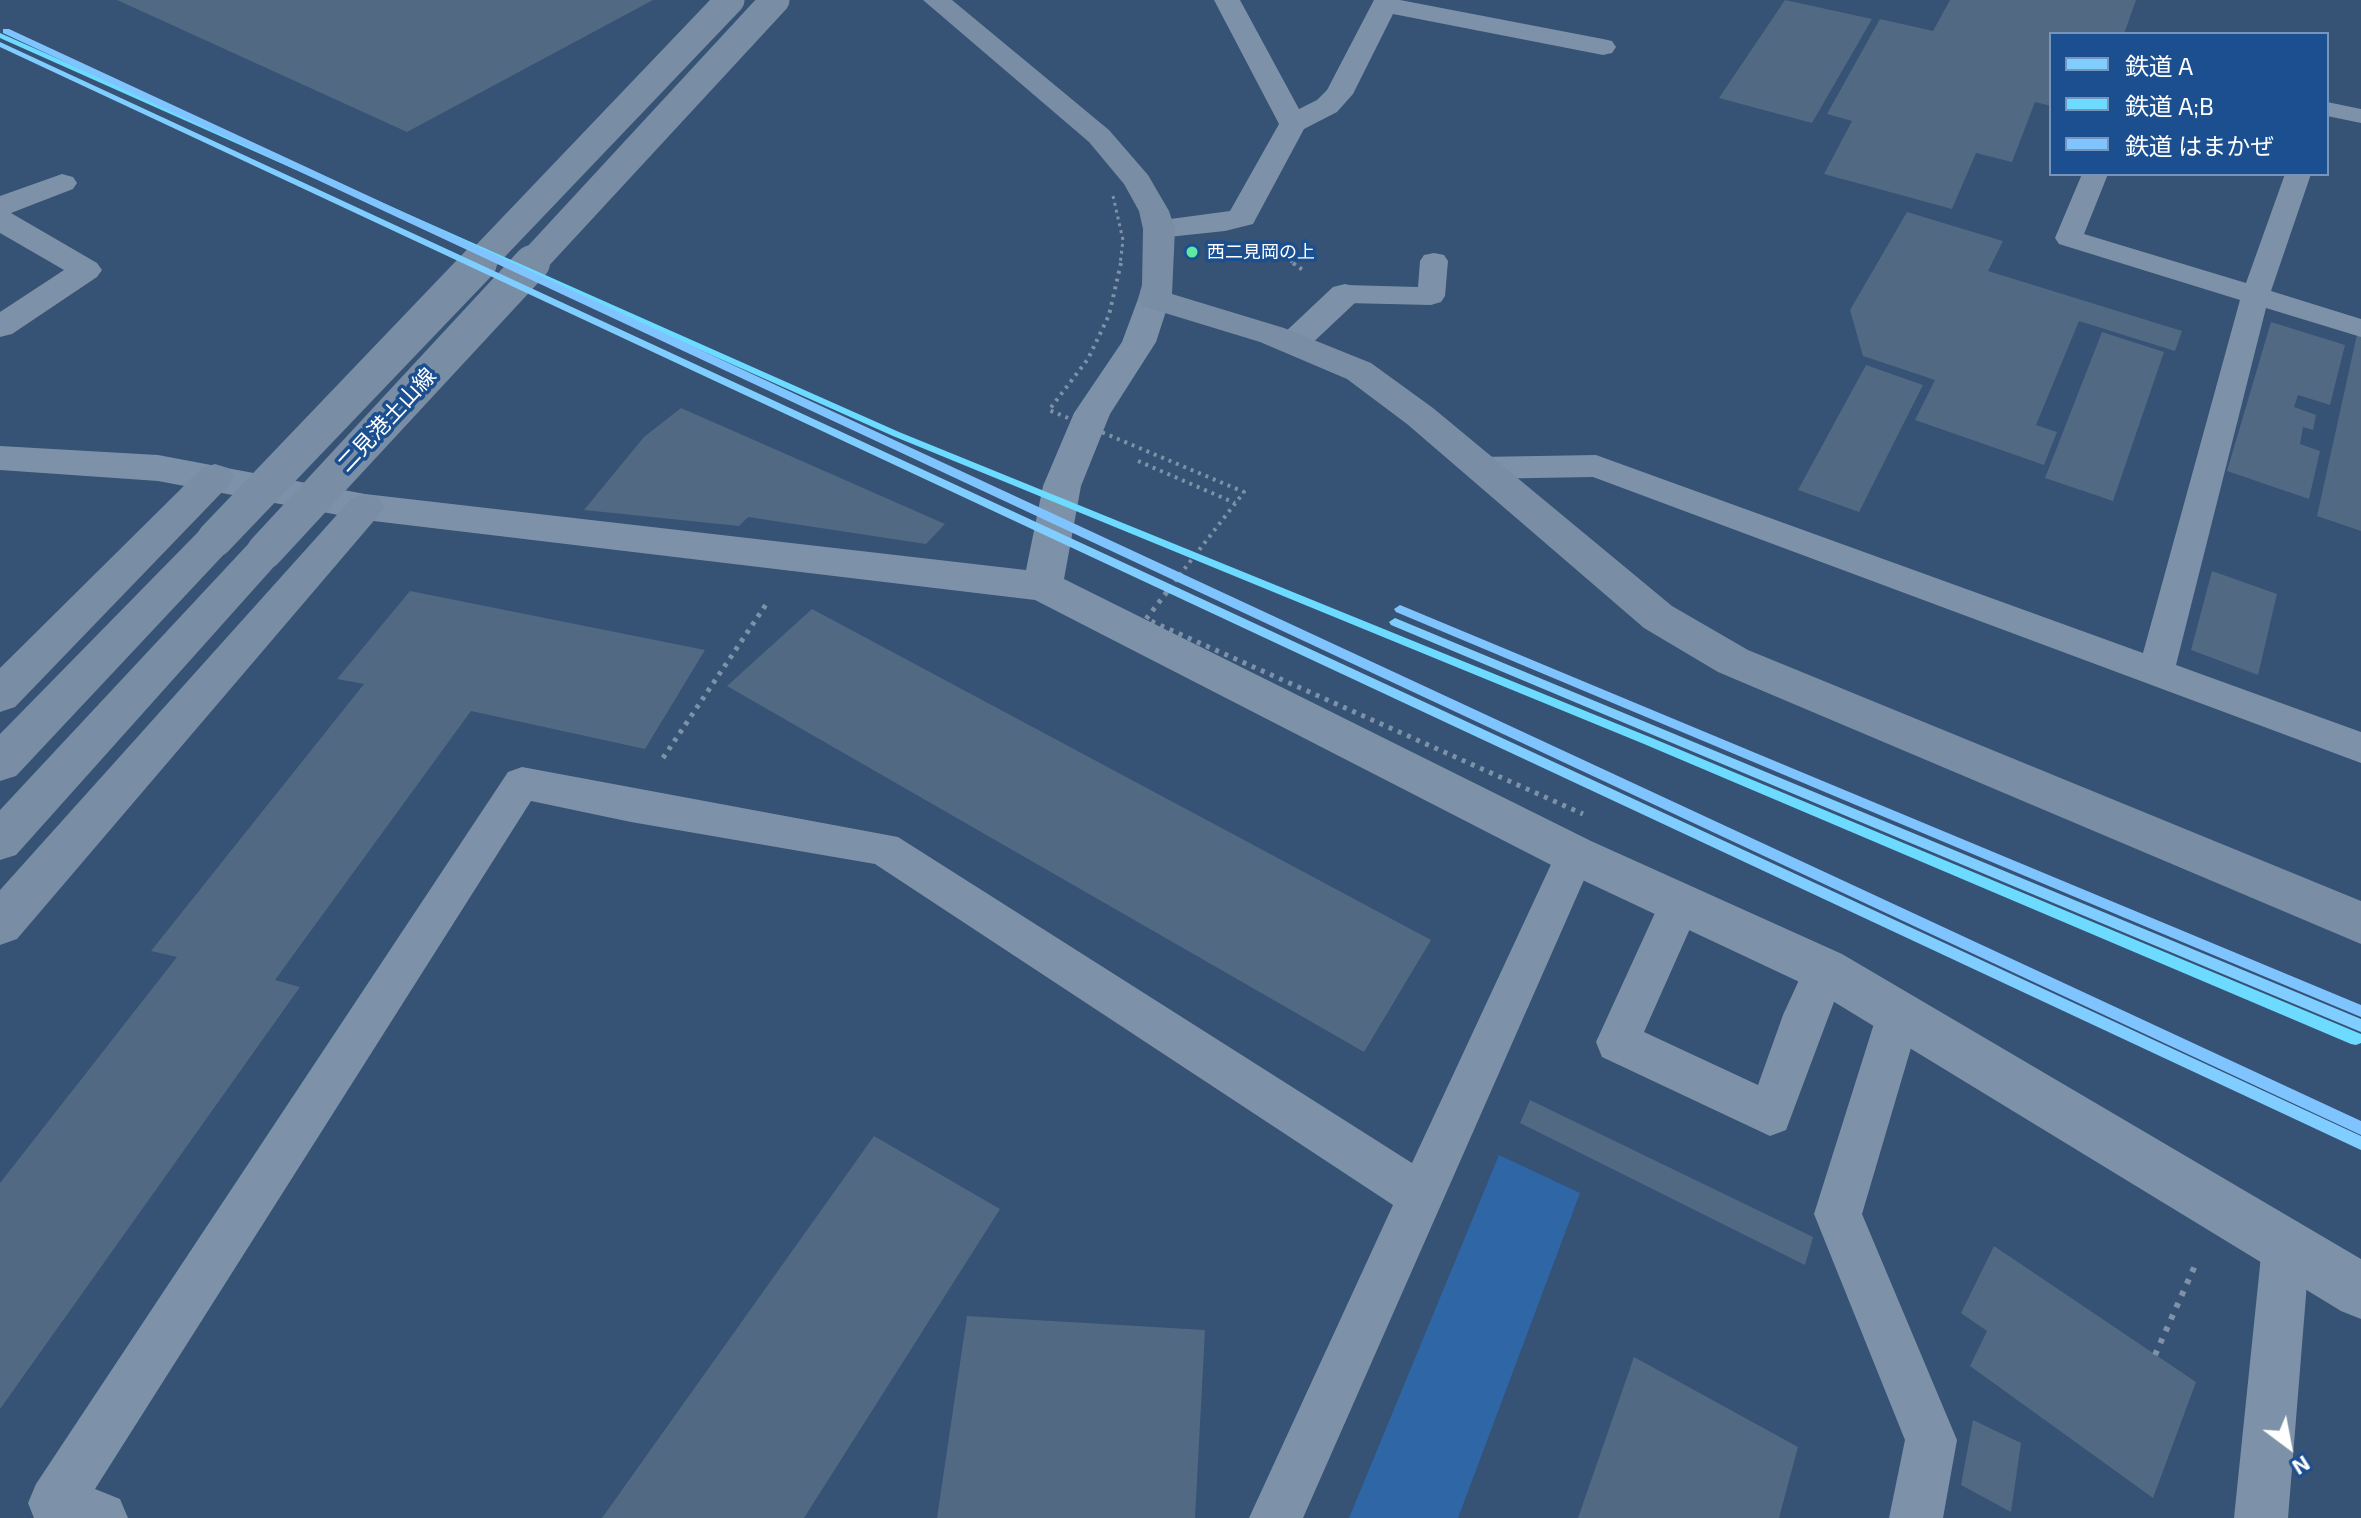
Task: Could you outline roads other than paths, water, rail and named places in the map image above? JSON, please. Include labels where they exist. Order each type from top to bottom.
[{"type":"main road","name":"二見港土山線","points":[[0,763],[730,0]]},
{"type":"main road","name":"二見港土山線","points":[[0,841],[775,0]]},
{"type":"main road","points":[[936,0],[1099,136],[1137,181],[1154,211],[1159,229],[1158,285],[1154,299],[1293,343],[1359,371],[1391,392],[1658,617],[1733,661],[2361,923]]},
{"type":"main road","points":[[0,695],[215,477]]},
{"type":"main road","points":[[0,924],[365,507]]},
{"type":"street","points":[[1227,0],[1293,124]]},
{"type":"street","points":[[1159,229],[1225,222],[1242,217],[1293,124],[1327,106],[1339,94],[1386,2],[1603,47]]},
{"type":"street","points":[[0,207],[62,183]]},
{"type":"street","points":[[0,220],[86,270],[0,327]]},
{"type":"street","points":[[1293,343],[1345,294]]},
{"type":"street","points":[[1043,586],[1062,486],[1092,413],[1139,342],[1154,299]]},
{"type":"street","points":[[0,458],[158,468],[365,507],[1043,586],[1579,835],[1680,904],[1825,970],[2361,1291]]},
{"type":"lane","points":[[2329,109],[2361,116]]},
{"type":"lane","points":[[2094,176],[2069,238],[2361,328]]},
{"type":"lane","points":[[2156,671],[2255,297],[2297,176]]},
{"type":"lane","points":[[1345,294],[1431,296],[1434,261]]},
{"type":"lane","points":[[1479,468],[1596,466],[2361,748]]},
{"type":"lane","points":[[101,1518],[55,1503],[522,783],[631,806],[884,849],[1421,1196]]},
{"type":"lane","points":[[1276,1518],[1579,835]]},
{"type":"lane","points":[[1680,904],[1618,1042],[1770,1114],[1805,1015],[1825,970]]},
{"type":"lane","points":[[1899,1014],[1838,1214],[1931,1440],[1916,1518]]},
{"type":"lane","points":[[2261,1518],[2286,1246]]},
{"type":"rail line","name":"はまかぜ","points":[[6,31],[2361,1128]]},
{"type":"rail line","name":"A;B","points":[[0,35],[896,434],[1648,741],[2356,1039]]},
{"type":"rail line","name":"A","points":[[0,44],[2361,1143]]},
{"type":"rail line","name":"はまかぜ","points":[[1400,609],[2361,1011]]},
{"type":"rail line","name":"A","points":[[1395,622],[2361,1026]]},
{"type":"place","name":"西二見岡の上","points":[[1192,252]]}]
